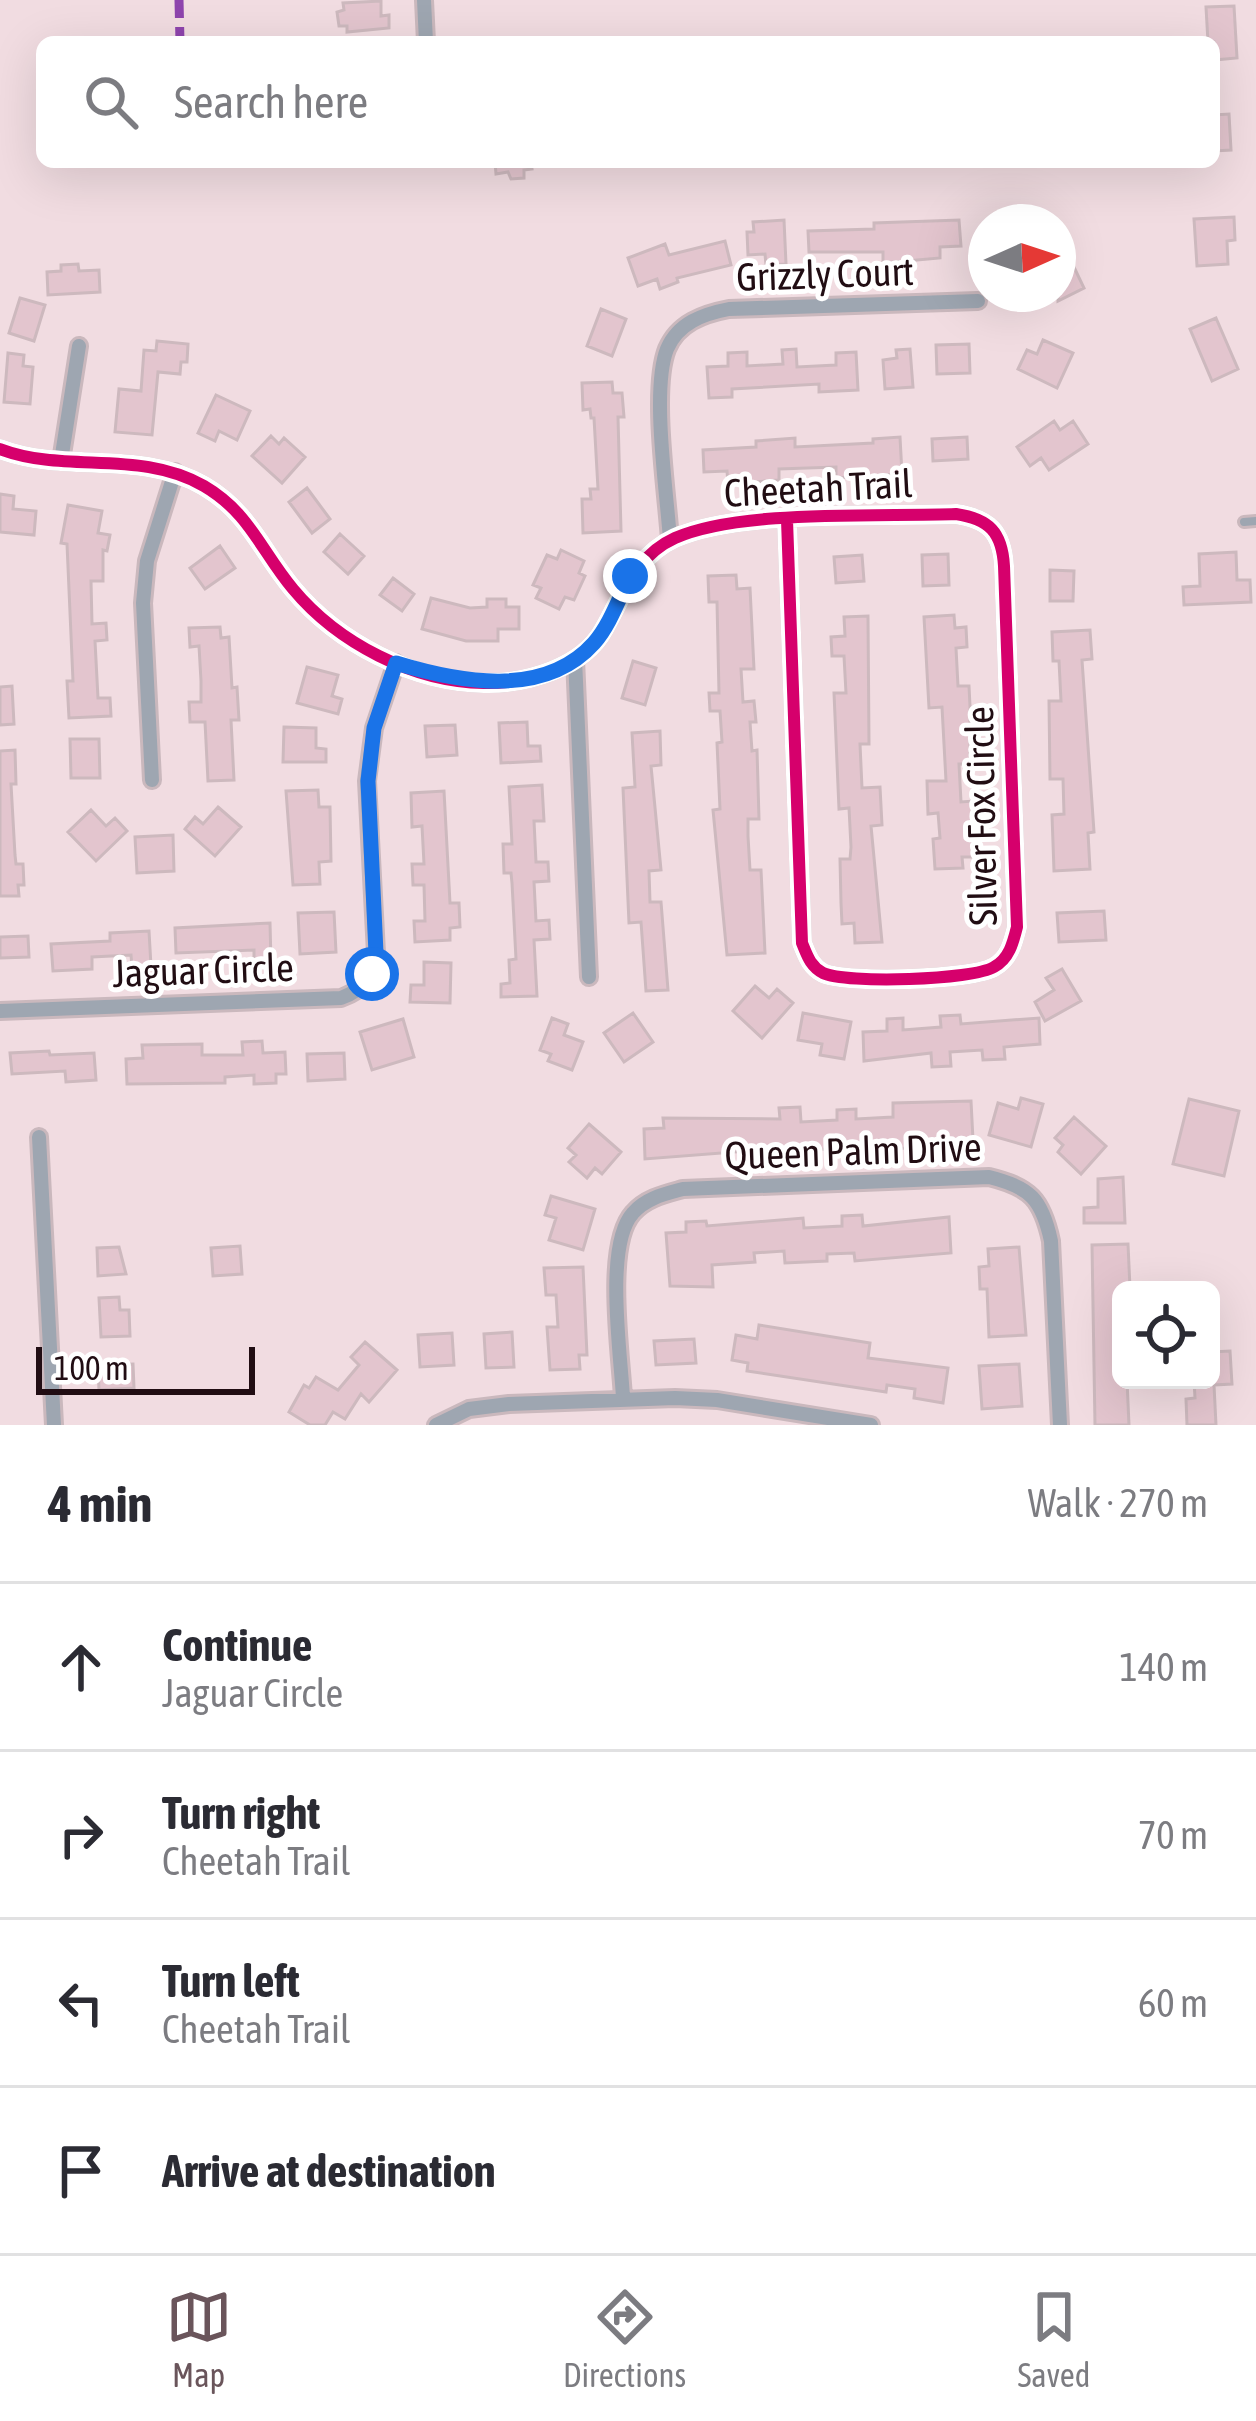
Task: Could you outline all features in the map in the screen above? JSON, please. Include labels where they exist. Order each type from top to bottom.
[{"type":"street","points":[[424,0],[426,36]]},
{"type":"street","name":"Grizzly Court","points":[[670,540],[662,367],[668,345],[682,327],[704,314],[729,309],[968,301]]},
{"type":"street","points":[[61,460],[79,346]]},
{"type":"street","points":[[0,448],[22,457],[127,463],[175,472],[205,487],[236,509],[292,588],[328,623],[364,649],[396,663],[440,677],[483,683],[548,672],[575,659],[589,977]]},
{"type":"street","points":[[152,780],[143,603],[147,561],[175,472]]},
{"type":"street","name":"Cheetah Trail","points":[[575,659],[603,631],[630,576],[670,540],[727,523],[787,520],[956,514],[978,518],[993,528]]},
{"type":"street","name":"Silver Fox Circle","points":[[787,520],[802,943],[808,961],[824,974],[847,979],[977,974],[998,966],[1011,950],[1017,927],[1004,566],[1003,544],[993,528]]},
{"type":"street","name":"Jaguar Circle","points":[[0,1011],[341,998],[360,990],[372,974],[376,953],[368,781],[374,728],[396,663]]},
{"type":"street","points":[[39,1137],[54,1425]]},
{"type":"street","name":"Queen Palm Drive","points":[[623,1398],[617,1251],[630,1215],[650,1198],[683,1189],[989,1177],[1019,1184],[1045,1210],[1051,1240],[1060,1425]]},
{"type":"street","points":[[436,1425],[469,1409],[623,1398],[717,1400],[871,1425]]},
{"type":"lane","points":[[1244,522],[1256,521]]},
{"type":"building","points":[[381,1],[381,16],[389,15],[389,28],[347,32],[347,26],[339,26],[337,12],[344,10],[343,3]]},
{"type":"building","points":[[1234,6],[1237,58],[1220,59],[1220,36],[1208,36],[1206,7]]},
{"type":"building","points":[[1229,114],[1231,150],[1220,151],[1220,115]]},
{"type":"building","points":[[496,168],[532,168],[524,170],[524,178],[511,179],[508,172],[496,174]]},
{"type":"building","points":[[1234,217],[1235,240],[1227,241],[1228,264],[1197,266],[1194,219]]},
{"type":"building","points":[[784,220],[786,264],[766,265],[765,254],[748,255],[747,232],[754,232],[753,222]]},
{"type":"building","points":[[959,220],[961,246],[940,247],[940,258],[883,263],[883,252],[809,252],[808,231]]},
{"type":"building","points":[[725,241],[731,265],[677,278],[678,282],[660,289],[657,279],[638,286],[628,258],[665,244],[669,255]]},
{"type":"building","points":[[78,264],[79,271],[99,270],[100,292],[48,295],[47,272]]},
{"type":"building","points":[[20,298],[45,305],[34,341],[9,333]]},
{"type":"building","points":[[601,309],[626,319],[612,356],[587,346]]},
{"type":"building","points":[[1216,318],[1238,369],[1212,381],[1190,329]]},
{"type":"building","points":[[1043,340],[1073,353],[1057,388],[1018,369],[1027,350],[1037,354]]},
{"type":"building","points":[[157,341],[188,344],[187,362],[181,362],[180,374],[158,372],[152,435],[115,432],[119,389],[141,391],[144,350],[156,351]]},
{"type":"building","points":[[969,344],[970,373],[937,374],[936,345]]},
{"type":"building","points":[[796,349],[797,367],[836,365],[836,353],[856,352],[858,390],[819,392],[819,384],[732,389],[732,397],[709,398],[707,367],[728,366],[728,353],[747,352],[747,366],[783,364],[782,350]]},
{"type":"building","points":[[910,349],[913,387],[885,389],[883,360],[897,358],[896,350]]},
{"type":"building","points":[[8,353],[24,355],[23,366],[33,367],[30,404],[4,402]]},
{"type":"building","points":[[612,382],[613,393],[622,393],[624,417],[618,417],[621,531],[583,533],[582,499],[591,499],[590,489],[598,489],[594,418],[590,409],[583,410],[582,383]]},
{"type":"building","points":[[216,395],[250,411],[237,440],[219,431],[215,441],[198,433]]},
{"type":"building","points":[[1054,421],[1060,430],[1073,421],[1088,444],[1049,470],[1041,458],[1030,466],[1017,447]]},
{"type":"building","points":[[271,436],[279,444],[284,438],[305,457],[282,483],[252,456]]},
{"type":"building","points":[[900,437],[902,474],[836,478],[836,467],[779,469],[779,480],[728,484],[727,471],[704,472],[703,450],[756,447],[756,441],[795,438],[795,447]]},
{"type":"building","points":[[967,437],[968,459],[933,461],[932,439]]},
{"type":"building","points":[[307,488],[330,519],[312,533],[289,502]]},
{"type":"building","points":[[0,494],[14,496],[13,509],[36,511],[34,535],[0,532]]},
{"type":"building","points":[[68,505],[102,511],[98,533],[110,535],[107,551],[103,550],[103,581],[91,581],[92,624],[106,623],[107,640],[95,641],[98,698],[110,698],[111,716],[69,718],[67,681],[73,681],[67,544],[61,543]]},
{"type":"building","points":[[340,534],[364,556],[348,574],[324,552]]},
{"type":"building","points":[[220,546],[235,568],[205,589],[190,568]]},
{"type":"building","points":[[561,550],[584,561],[579,573],[585,576],[574,600],[565,597],[559,609],[536,598],[541,588],[533,585],[547,555],[557,559]]},
{"type":"building","points":[[1236,552],[1237,580],[1250,580],[1251,602],[1184,605],[1183,587],[1200,586],[1199,554]]},
{"type":"building","points":[[948,554],[949,585],[923,586],[922,555]]},
{"type":"building","points":[[862,555],[864,581],[836,583],[834,557]]},
{"type":"building","points":[[1050,570],[1074,571],[1073,601],[1050,601]]},
{"type":"building","points":[[736,575],[737,589],[750,588],[754,669],[741,669],[743,702],[754,701],[756,722],[750,722],[752,751],[757,750],[759,819],[748,819],[748,836],[750,870],[761,870],[765,953],[727,955],[713,810],[720,809],[720,711],[710,711],[709,693],[719,693],[717,602],[709,602],[708,576]]},
{"type":"building","points":[[393,578],[414,594],[402,611],[380,595]]},
{"type":"building","points":[[431,598],[470,608],[487,607],[487,599],[506,599],[506,607],[519,607],[519,629],[498,629],[498,641],[466,641],[422,629]]},
{"type":"building","points":[[954,615],[955,628],[966,627],[967,647],[956,648],[958,686],[969,686],[970,764],[959,764],[961,802],[973,801],[976,857],[962,857],[963,868],[935,869],[933,839],[940,838],[938,813],[928,814],[927,781],[946,781],[942,707],[929,708],[924,617]]},
{"type":"building","points":[[868,616],[869,744],[860,744],[862,788],[880,787],[882,825],[871,826],[882,942],[855,943],[854,923],[842,924],[841,903],[840,859],[850,859],[851,847],[849,808],[839,809],[834,693],[846,693],[844,656],[832,656],[831,637],[845,636],[844,617]]},
{"type":"building","points":[[220,627],[221,638],[229,637],[239,720],[231,720],[234,780],[208,781],[205,722],[190,722],[189,702],[201,702],[201,681],[199,646],[190,647],[189,628]]},
{"type":"building","points":[[1090,630],[1092,659],[1082,660],[1094,832],[1088,833],[1090,869],[1054,871],[1052,815],[1064,814],[1063,779],[1050,779],[1049,701],[1061,701],[1052,632]]},
{"type":"building","points":[[633,661],[656,668],[645,705],[622,698]]},
{"type":"building","points":[[307,667],[338,675],[332,696],[342,699],[338,714],[297,703]]},
{"type":"building","points":[[12,686],[14,724],[0,725],[0,687]]},
{"type":"building","points":[[527,722],[528,746],[540,746],[541,761],[501,763],[499,723]]},
{"type":"building","points":[[455,725],[457,755],[427,757],[425,726]]},
{"type":"building","points":[[284,727],[316,728],[316,748],[326,749],[326,762],[283,762]]},
{"type":"building","points":[[660,731],[661,765],[651,766],[661,870],[649,871],[650,902],[661,902],[668,990],[646,991],[641,922],[629,923],[623,788],[635,787],[632,733]]},
{"type":"building","points":[[70,739],[99,739],[100,778],[71,778]]},
{"type":"building","points":[[15,750],[16,784],[11,784],[15,855],[16,864],[23,864],[24,885],[18,885],[19,896],[0,896],[0,751]]},
{"type":"building","points":[[542,785],[544,821],[534,821],[536,862],[548,862],[549,881],[534,882],[536,921],[549,920],[550,939],[534,940],[537,996],[501,997],[501,984],[510,983],[509,960],[516,959],[511,873],[504,873],[503,844],[512,844],[509,787]]},
{"type":"building","points":[[318,790],[319,807],[330,807],[331,861],[319,862],[320,884],[293,885],[286,791]]},
{"type":"building","points":[[444,791],[450,903],[459,903],[460,927],[450,928],[450,940],[415,942],[414,921],[425,921],[424,885],[413,885],[412,864],[424,864],[422,826],[412,827],[411,793]]},
{"type":"building","points":[[218,807],[241,827],[215,856],[185,829],[195,817],[203,824]]},
{"type":"building","points":[[91,810],[106,826],[115,818],[127,831],[96,861],[68,832]]},
{"type":"building","points":[[173,835],[174,871],[137,873],[135,837]]},
{"type":"building","points":[[1104,911],[1106,940],[1059,942],[1057,913]]},
{"type":"building","points":[[334,912],[336,952],[300,954],[298,913]]},
{"type":"building","points":[[270,923],[271,961],[254,962],[254,950],[176,953],[175,928]]},
{"type":"building","points":[[149,931],[151,966],[132,967],[131,955],[92,957],[92,969],[53,971],[51,944],[110,941],[110,933]]},
{"type":"building","points":[[28,936],[29,957],[0,958],[0,937]]},
{"type":"building","points":[[424,962],[451,963],[450,1003],[410,1002],[411,985],[424,985]]},
{"type":"building","points":[[1062,969],[1081,1001],[1045,1021],[1035,1002],[1054,990],[1046,978]]},
{"type":"building","points":[[755,986],[769,998],[777,989],[793,1003],[762,1038],[733,1011]]},
{"type":"building","points":[[633,1013],[653,1042],[624,1062],[604,1033]]},
{"type":"building","points":[[803,1013],[851,1022],[844,1059],[820,1055],[822,1044],[798,1040]]},
{"type":"building","points":[[960,1015],[961,1024],[1039,1018],[1040,1044],[1004,1047],[1005,1059],[983,1060],[982,1050],[950,1052],[951,1066],[932,1067],[931,1053],[864,1061],[863,1032],[887,1031],[887,1019],[903,1018],[903,1030],[941,1027],[940,1016]]},
{"type":"building","points":[[552,1018],[568,1024],[564,1035],[583,1042],[572,1070],[548,1061],[551,1054],[540,1050]]},
{"type":"building","points":[[403,1019],[414,1057],[372,1070],[360,1032]]},
{"type":"building","points":[[262,1041],[263,1053],[285,1052],[286,1074],[276,1074],[276,1083],[254,1084],[254,1075],[225,1077],[225,1083],[127,1084],[126,1059],[143,1058],[142,1045],[202,1044],[202,1055],[243,1055],[242,1042]]},
{"type":"building","points":[[49,1051],[50,1055],[94,1053],[96,1080],[66,1082],[65,1071],[12,1074],[10,1053]]},
{"type":"building","points":[[344,1053],[345,1079],[308,1081],[307,1054]]},
{"type":"building","points":[[1021,1098],[1043,1104],[1031,1147],[989,1135],[998,1103],[1018,1109]]},
{"type":"building","points":[[1189,1099],[1239,1111],[1224,1176],[1173,1164]]},
{"type":"building","points":[[971,1101],[973,1140],[919,1143],[919,1148],[760,1150],[645,1159],[644,1129],[664,1128],[663,1118],[780,1119],[779,1108],[800,1107],[801,1122],[837,1120],[837,1110],[856,1109],[856,1119],[893,1117],[893,1103]]},
{"type":"building","points":[[1074,1117],[1106,1146],[1081,1174],[1058,1152],[1063,1145],[1055,1138]]},
{"type":"building","points":[[589,1124],[621,1152],[602,1174],[595,1168],[587,1178],[569,1162],[576,1155],[568,1148]]},
{"type":"building","points":[[1123,1177],[1125,1223],[1084,1223],[1084,1208],[1098,1207],[1098,1179]]},
{"type":"building","points":[[551,1196],[595,1209],[583,1250],[549,1240],[556,1218],[545,1215]]},
{"type":"building","points":[[862,1215],[863,1226],[949,1217],[951,1253],[855,1261],[854,1253],[827,1254],[827,1261],[785,1263],[784,1251],[754,1253],[755,1262],[712,1265],[713,1287],[670,1286],[666,1233],[686,1232],[686,1222],[706,1221],[707,1226],[803,1218],[804,1228],[842,1226],[842,1216]]},
{"type":"building","points":[[1128,1244],[1130,1281],[1112,1281],[1112,1389],[1127,1389],[1129,1425],[1095,1425],[1092,1245]]},
{"type":"building","points":[[240,1246],[242,1274],[213,1276],[211,1248]]},
{"type":"building","points":[[119,1247],[126,1274],[98,1276],[97,1248]]},
{"type":"building","points":[[1019,1247],[1026,1335],[989,1337],[987,1289],[980,1289],[979,1267],[989,1266],[988,1249]]},
{"type":"building","points":[[583,1267],[587,1355],[579,1355],[580,1369],[550,1370],[547,1327],[558,1327],[556,1295],[546,1295],[544,1268]]},
{"type":"building","points":[[119,1297],[120,1310],[129,1310],[130,1336],[101,1337],[99,1298]]},
{"type":"building","points":[[759,1325],[870,1343],[868,1358],[948,1368],[943,1403],[914,1398],[915,1389],[887,1385],[886,1392],[747,1371],[748,1363],[732,1360],[736,1335],[757,1339]]},
{"type":"building","points":[[512,1332],[514,1367],[486,1368],[484,1334]]},
{"type":"building","points":[[452,1333],[454,1365],[420,1367],[418,1335]]},
{"type":"building","points":[[694,1339],[696,1363],[656,1365],[654,1341]]},
{"type":"building","points":[[365,1342],[397,1370],[369,1402],[361,1394],[345,1419],[333,1412],[325,1425],[310,1425],[289,1412],[304,1385],[309,1388],[316,1377],[338,1390],[359,1365],[351,1357]]},
{"type":"building","points":[[1230,1351],[1232,1384],[1220,1385],[1220,1352]]},
{"type":"building","points":[[133,1364],[134,1388],[99,1390],[98,1365]]},
{"type":"building","points":[[1019,1364],[1022,1406],[982,1409],[979,1366]]},
{"type":"building","points":[[1194,1389],[1214,1389],[1216,1425],[1187,1425],[1186,1399],[1195,1398]]},
{"type":"marked path","points":[[179,0],[180,36]]},
{"type":"cycle path","points":[[0,449],[51,460],[154,468],[204,486],[233,508],[311,609],[354,642],[404,667],[484,683],[535,677],[582,654],[595,643],[632,577],[650,555],[675,538],[773,518],[956,514],[977,519],[997,536],[1004,566],[1017,927],[1007,955],[994,967],[937,978],[856,979],[823,973],[807,956],[802,943],[787,520]]},
{"type":"route","points":[[372,974],[376,953],[368,781],[374,728],[396,663],[440,677],[483,683],[548,672],[592,646],[630,576]]}]
